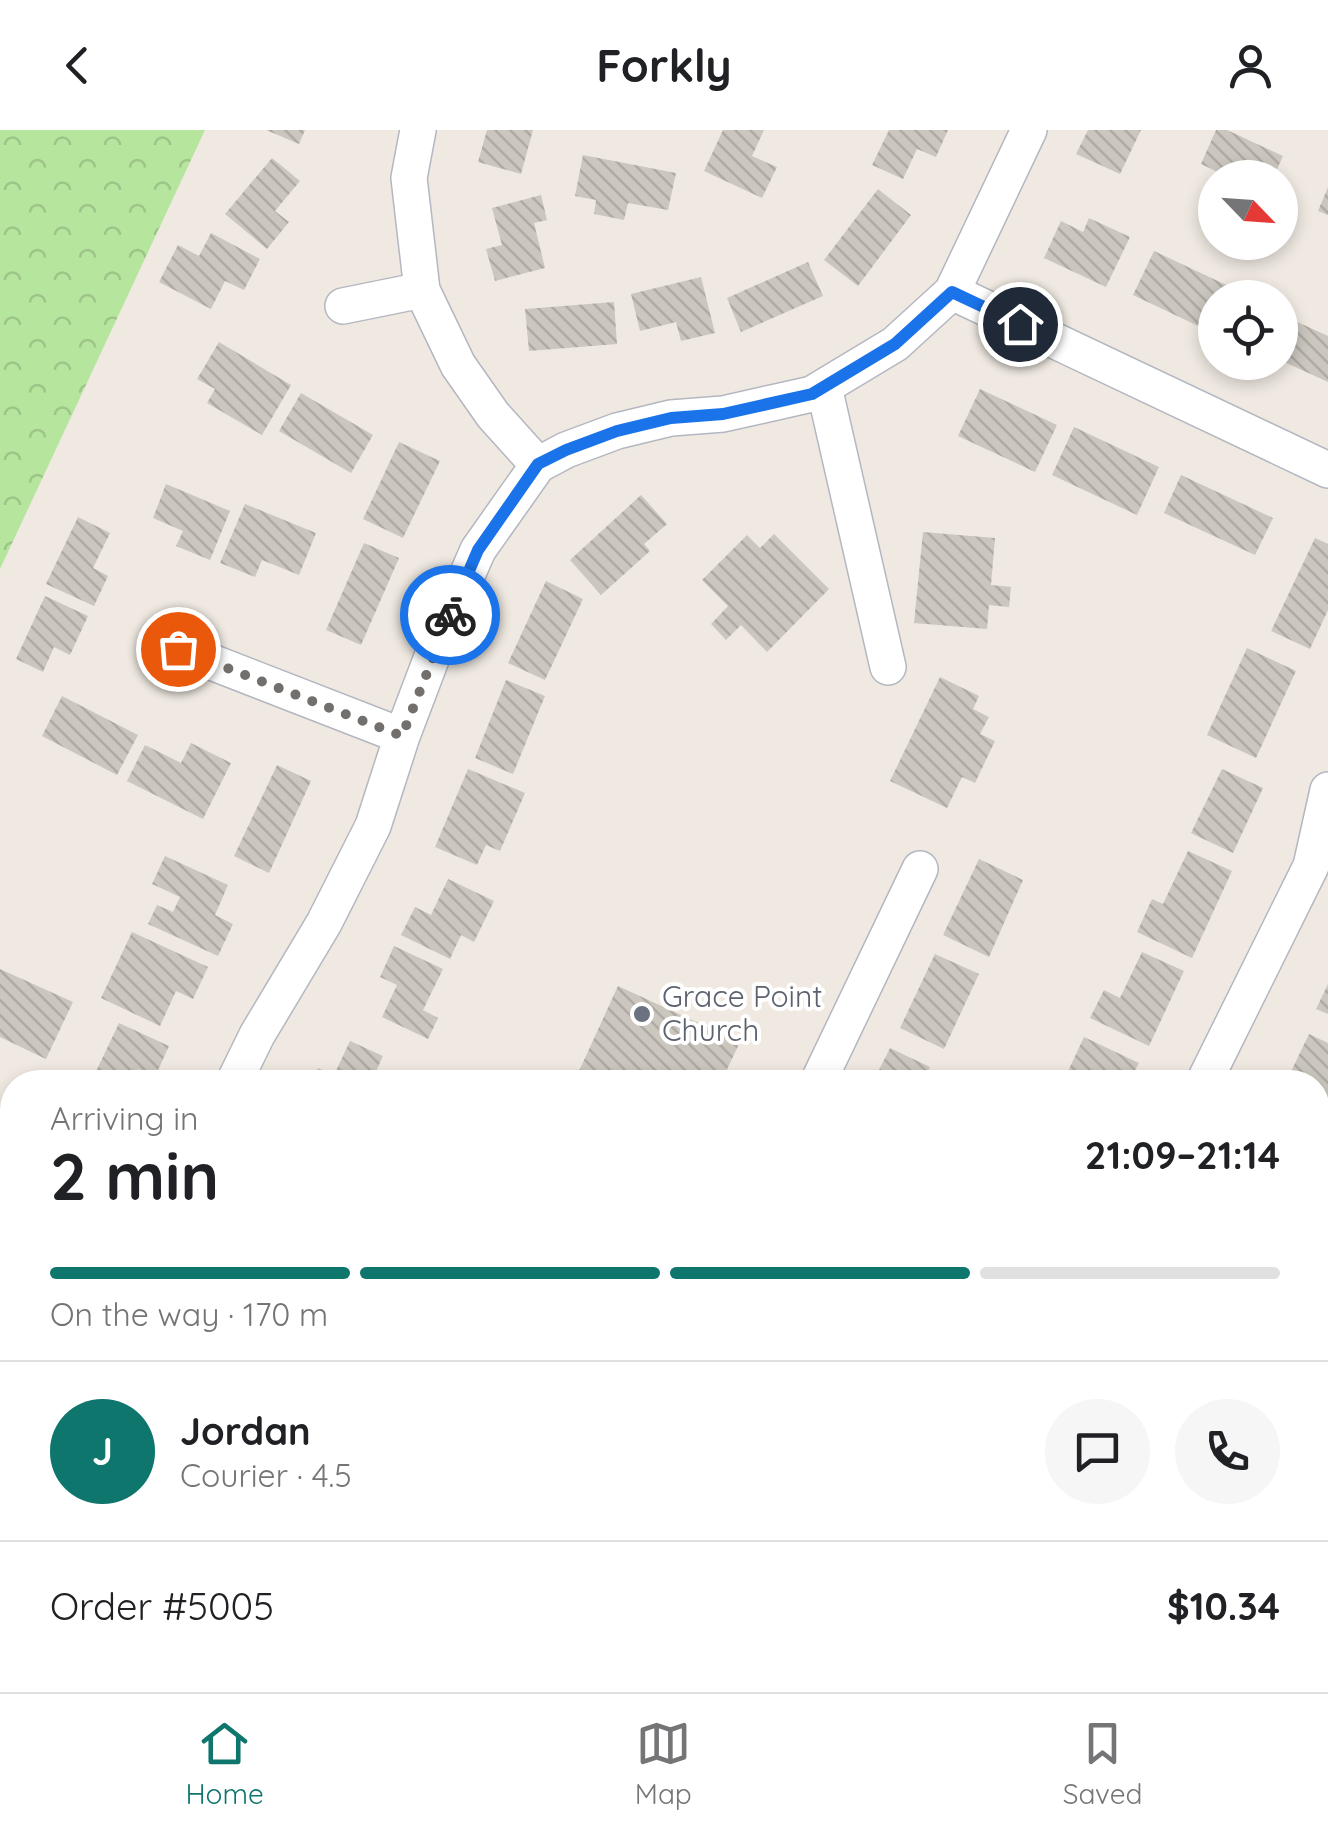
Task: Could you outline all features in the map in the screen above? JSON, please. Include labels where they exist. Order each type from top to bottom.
[{"type":"street","points":[[418,130],[408,178],[422,290],[458,366],[493,415],[538,464]]},
{"type":"street","points":[[240,1070],[324,923],[373,826],[402,736],[478,550],[538,464],[617,431],[671,418],[723,414],[812,394],[895,344],[952,292],[1029,130]]},
{"type":"street","points":[[343,306],[422,290]]},
{"type":"street","points":[[952,292],[1328,470]]},
{"type":"street","points":[[824,387],[888,667]]},
{"type":"street","points":[[178,649],[402,736]]},
{"type":"street","points":[[1210,1070],[1311,866],[1328,790]]},
{"type":"street","points":[[824,1070],[920,869]]},
{"type":"green space","points":[[0,130],[205,130],[0,569]]},
{"type":"building","points":[[266,130],[305,130],[299,144]]},
{"type":"building","points":[[487,130],[533,130],[521,174],[478,162]]},
{"type":"building","points":[[723,130],[764,130],[752,156],[777,167],[762,198],[704,171]]},
{"type":"building","points":[[889,130],[948,130],[936,157],[917,149],[903,179],[872,165]]},
{"type":"building","points":[[1088,130],[1141,130],[1120,174],[1076,154]]},
{"type":"building","points":[[1216,130],[1227,130],[1283,156],[1281,160],[1203,160]]},
{"type":"building","points":[[583,155],[676,173],[668,210],[628,203],[624,220],[594,214],[596,200],[575,196]]},
{"type":"building","points":[[272,158],[300,181],[275,211],[289,222],[267,249],[225,214]]},
{"type":"building","points":[[1328,187],[1328,215],[1318,211]]},
{"type":"building","points":[[878,189],[911,215],[858,286],[824,260]]},
{"type":"building","points":[[541,195],[547,220],[534,223],[545,268],[495,281],[486,249],[502,245],[492,208]]},
{"type":"building","points":[[1089,218],[1130,237],[1106,287],[1044,258],[1061,221],[1083,232]]},
{"type":"building","points":[[211,233],[260,259],[244,290],[225,281],[211,309],[159,282],[178,245],[199,256]]},
{"type":"building","points":[[1154,251],[1216,280],[1198,280],[1198,326],[1133,295]]},
{"type":"building","points":[[808,262],[823,296],[741,332],[727,298]]},
{"type":"building","points":[[701,277],[715,333],[681,341],[676,322],[640,331],[631,294]]},
{"type":"building","points":[[614,302],[617,344],[529,351],[525,309]]},
{"type":"building","points":[[1298,322],[1328,336],[1328,382],[1298,368]]},
{"type":"building","points":[[219,342],[291,385],[262,435],[207,403],[215,389],[197,379]]},
{"type":"building","points":[[980,389],[1057,425],[1035,472],[958,436]]},
{"type":"building","points":[[301,393],[373,435],[351,473],[279,431]]},
{"type":"building","points":[[1074,427],[1159,467],[1137,515],[1052,475]]},
{"type":"building","points":[[399,442],[440,461],[403,538],[363,519]]},
{"type":"building","points":[[1181,475],[1273,518],[1255,555],[1164,513]]},
{"type":"building","points":[[166,484],[230,511],[210,560],[176,546],[183,531],[153,518]]},
{"type":"building","points":[[641,495],[667,524],[644,544],[650,551],[601,595],[570,560]]},
{"type":"building","points":[[245,504],[316,533],[299,575],[262,560],[255,577],[220,563]]},
{"type":"building","points":[[78,517],[110,533],[93,568],[108,576],[94,606],[46,584]]},
{"type":"building","points":[[923,532],[995,538],[991,585],[1011,587],[1009,607],[989,605],[987,629],[914,623]]},
{"type":"building","points":[[774,534],[829,589],[767,652],[741,625],[726,640],[711,624],[728,606],[702,580],[747,535],[760,548]]},
{"type":"building","points":[[1315,538],[1328,544],[1328,610],[1310,649],[1271,631]]},
{"type":"building","points":[[364,543],[399,558],[361,645],[326,630]]},
{"type":"building","points":[[546,581],[583,599],[545,680],[508,663]]},
{"type":"building","points":[[45,596],[88,616],[70,655],[54,647],[43,672],[16,659]]},
{"type":"building","points":[[1247,648],[1296,671],[1256,758],[1207,735]]},
{"type":"building","points":[[940,677],[979,696],[973,709],[989,717],[980,734],[995,741],[975,783],[962,777],[947,808],[890,781]]},
{"type":"building","points":[[506,680],[545,696],[513,774],[475,758]]},
{"type":"building","points":[[62,696],[138,735],[117,775],[42,736]]},
{"type":"building","points":[[191,743],[231,763],[203,819],[127,781],[145,745],[181,763]]},
{"type":"building","points":[[277,765],[311,781],[269,873],[234,856]]},
{"type":"building","points":[[468,769],[525,793],[500,851],[486,845],[477,865],[435,847]]},
{"type":"building","points":[[1222,769],[1263,788],[1233,853],[1191,833]]},
{"type":"building","points":[[1188,851],[1232,871],[1192,958],[1137,932],[1152,899],[1163,904]]},
{"type":"building","points":[[165,856],[228,885],[215,915],[233,924],[218,956],[148,924],[157,905],[173,912],[180,897],[152,884]]},
{"type":"building","points":[[979,859],[1023,880],[989,957],[943,935]]},
{"type":"building","points":[[448,879],[494,901],[474,942],[461,935],[450,959],[401,935],[415,907],[431,915]]},
{"type":"building","points":[[132,932],[208,967],[193,999],[176,991],[160,1026],[101,998]]},
{"type":"building","points":[[394,946],[443,969],[423,1010],[438,1018],[428,1039],[382,1017],[397,985],[380,977]]},
{"type":"building","points":[[1142,952],[1184,971],[1149,1046],[1090,1018],[1104,990],[1120,998]]},
{"type":"building","points":[[935,954],[979,974],[944,1049],[900,1028]]},
{"type":"building","points":[[0,969],[73,1002],[46,1059],[0,1037]]},
{"type":"building","points":[[1328,984],[1328,1014],[1316,1009]]},
{"type":"building","name":"Grace Point Church","points":[[618,986],[740,1042],[727,1070],[580,1070]]},
{"type":"building","points":[[119,1023],[169,1046],[158,1070],[97,1070]]},
{"type":"building","points":[[1309,1034],[1328,1043],[1328,1070],[1292,1070]]},
{"type":"building","points":[[1084,1037],[1139,1063],[1135,1070],[1069,1070]]},
{"type":"building","points":[[350,1041],[383,1056],[377,1070],[336,1070]]},
{"type":"building","points":[[890,1048],[930,1067],[929,1070],[879,1070]]},
{"type":"way so far","points":[[178,649],[402,736],[450,615]]},
{"type":"place","name":"Grace Point Church","points":[[642,1014]]},
{"type":"route","points":[[450,615],[478,550],[538,464],[617,431],[671,418],[723,414],[812,394],[895,344],[952,292],[1020,324]]}]
